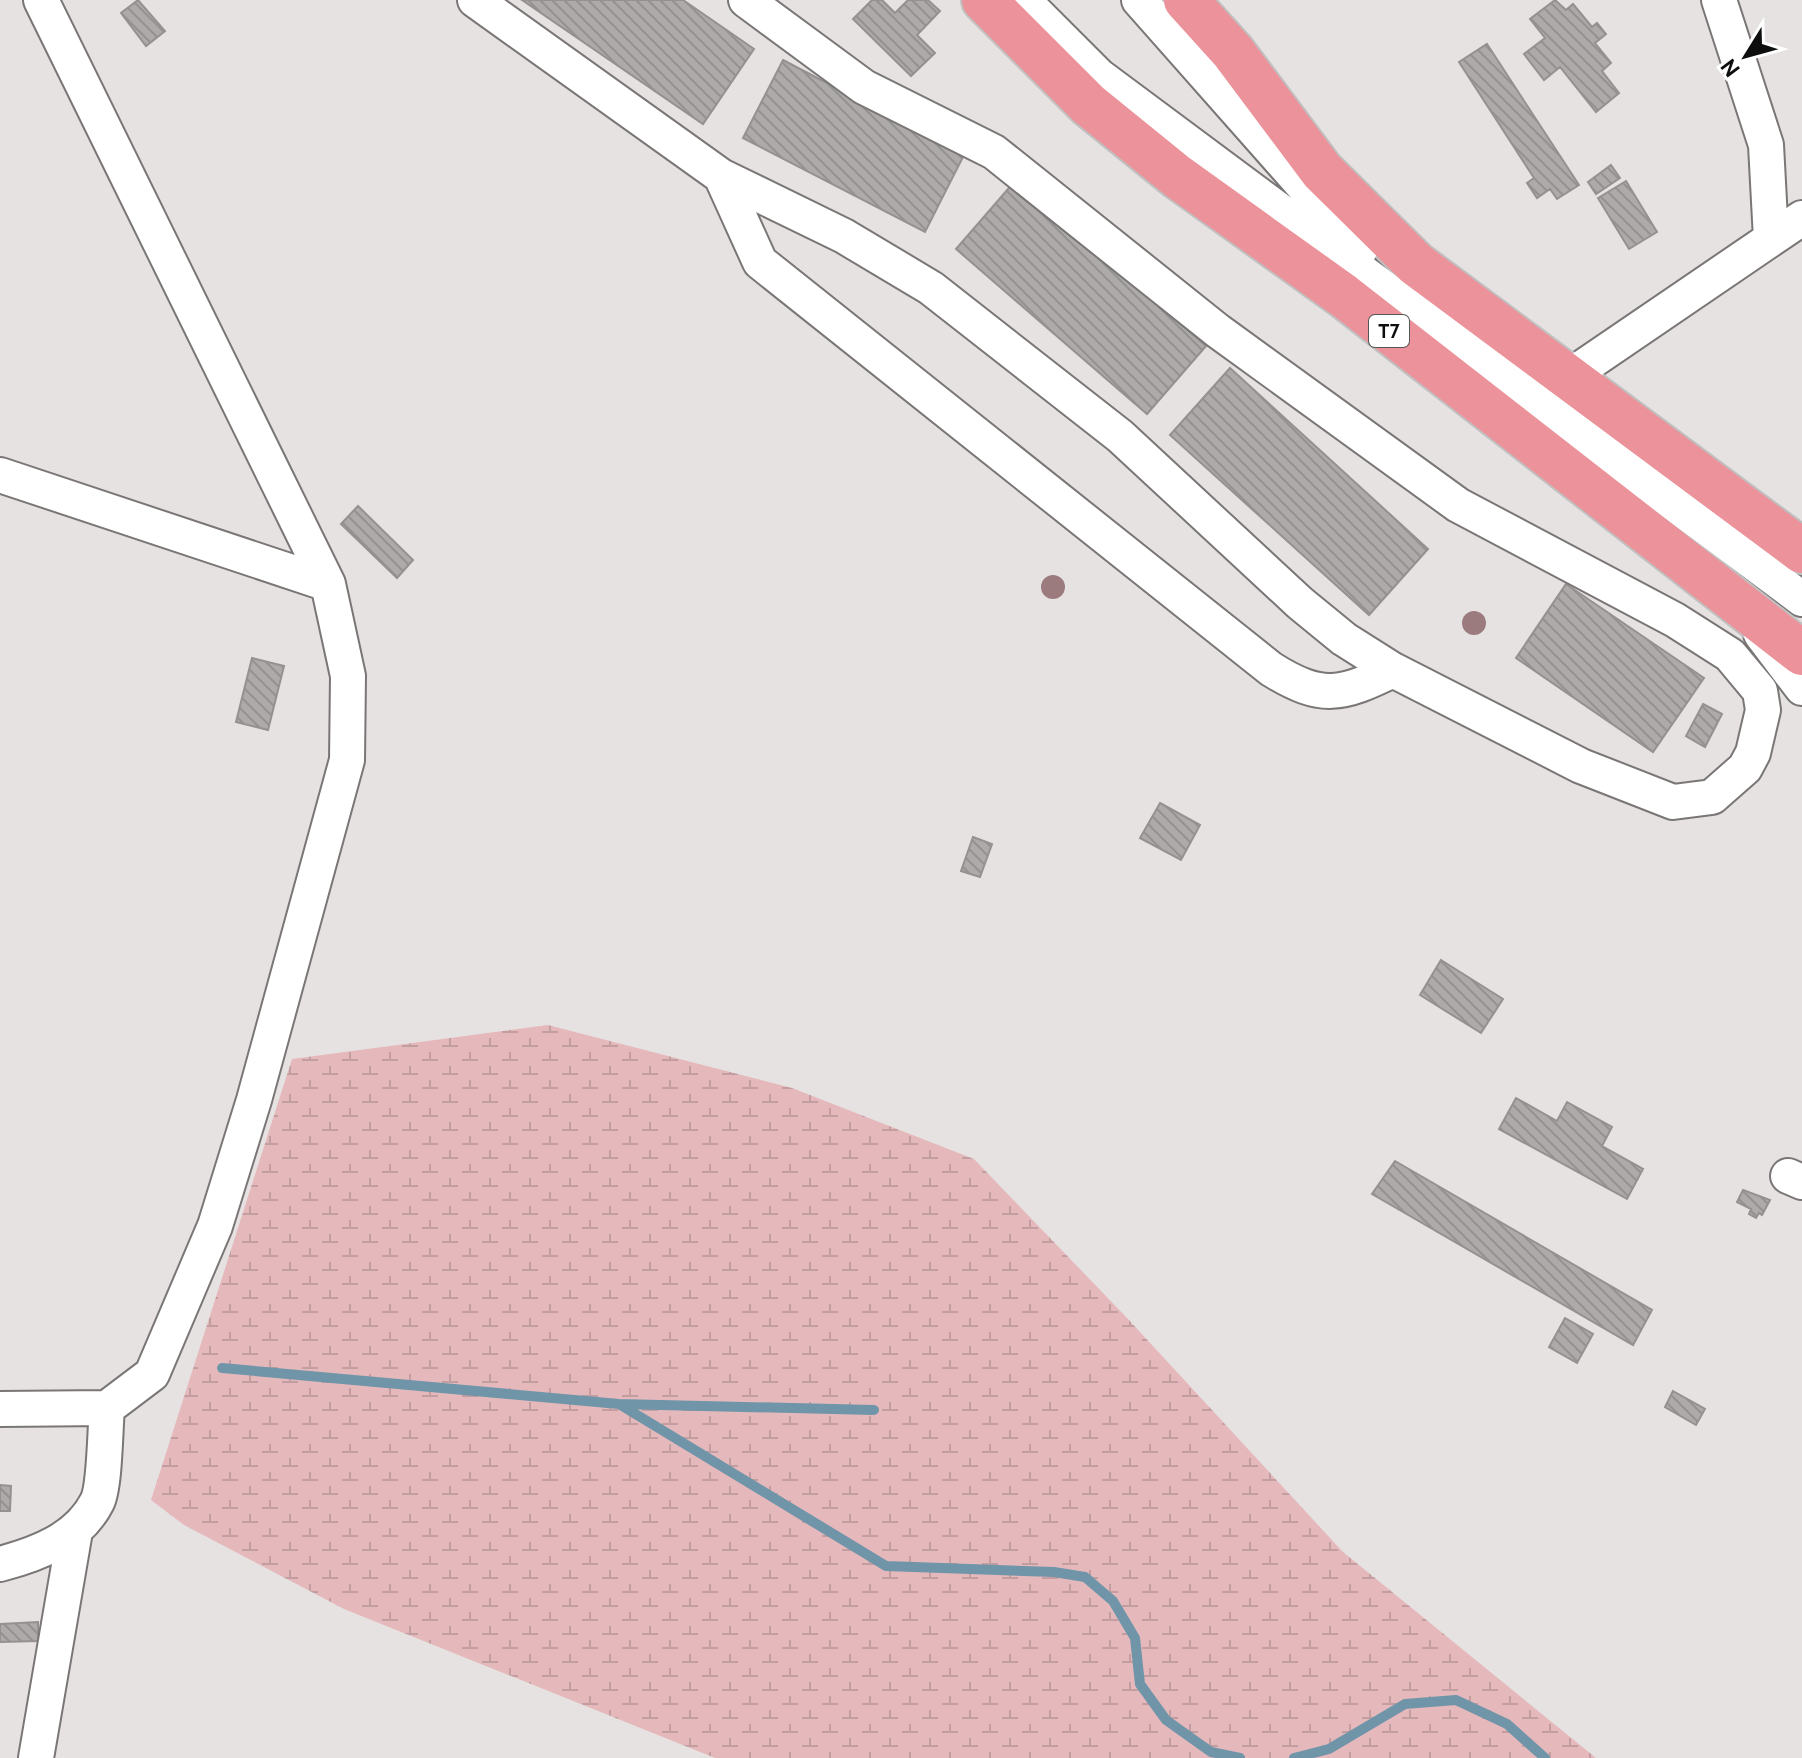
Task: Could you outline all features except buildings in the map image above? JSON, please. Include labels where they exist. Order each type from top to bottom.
[{"type":"highway","name":"T7","points":[[984,0],[1088,104],[1178,177],[1344,296],[1802,653]]},
{"type":"highway","points":[[1186,0],[1233,52],[1322,171],[1364,216],[1416,264],[1802,551]]},
{"type":"lane","points":[[0,1409],[107,1408],[152,1374],[215,1226],[254,1100],[347,760],[348,676],[328,584],[41,0]]},
{"type":"lane","points":[[475,0],[721,176],[844,236],[931,288],[1120,436],[1300,603],[1344,639],[1393,670],[1581,766],[1673,802],[1712,797],[1745,768],[1753,753],[1763,710],[1760,691],[1730,655],[1675,620],[1458,505],[1218,331],[994,152],[864,87],[746,0]]},
{"type":"lane","points":[[1023,0],[1099,76],[1802,599]]},
{"type":"lane","points":[[1139,0],[1162,22],[1320,209],[1391,283],[1462,346]]},
{"type":"lane","points":[[1719,0],[1766,145],[1771,239]]},
{"type":"lane","points":[[721,176],[760,262],[1271,669],[1299,686],[1326,692],[1350,691],[1393,670]]},
{"type":"lane","points":[[1567,378],[1802,218]]},
{"type":"lane","points":[[0,475],[328,584]]},
{"type":"lane","points":[[1738,604],[1802,688]]},
{"type":"lane","points":[[0,1564],[36,1554],[75,1531],[99,1500],[107,1408]]},
{"type":"lane","points":[[36,1758],[75,1531]]},
{"type":"green space","points":[[548,1025],[792,1088],[974,1159],[1128,1319],[1343,1552],[1596,1758],[715,1758],[344,1609],[184,1525],[151,1500],[292,1059]]},
{"type":"waterway","points":[[222,1368],[619,1404],[874,1410]]},
{"type":"waterway","points":[[619,1404],[886,1566],[1054,1572],[1085,1577],[1113,1601],[1135,1638],[1140,1684],[1166,1720],[1211,1752],[1240,1758]]},
{"type":"waterway","points":[[1294,1758],[1329,1749],[1405,1704],[1456,1700],[1507,1724],[1545,1758]]}]
